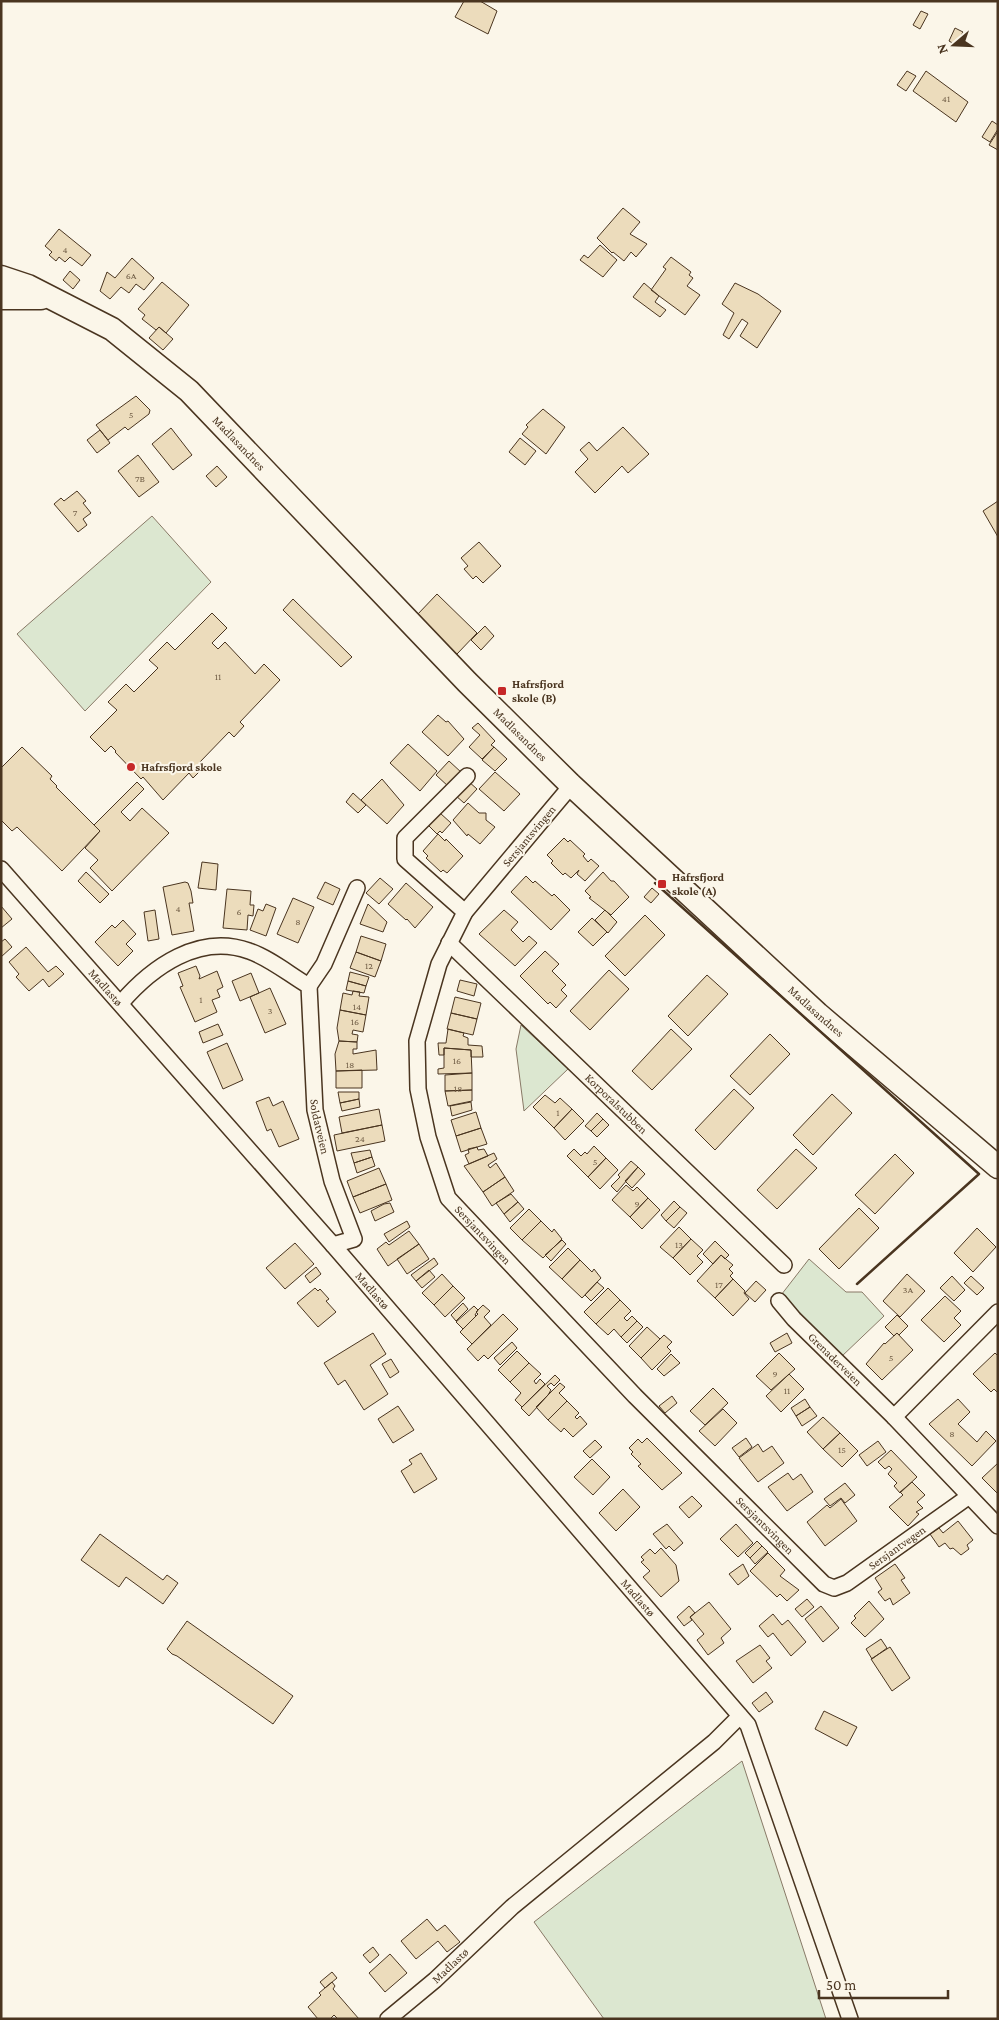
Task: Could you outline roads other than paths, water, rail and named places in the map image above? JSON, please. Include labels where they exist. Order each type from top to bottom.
[{"type":"street","name":"Madlasandnes","points":[[1,277],[28,286],[112,329],[189,391],[467,682],[570,784],[818,1014],[998,1167]]},
{"type":"street","name":"Madlasandnes","points":[[1,298],[52,299]]},
{"type":"street","points":[[465,912],[406,859],[405,838],[467,776]]},
{"type":"street","name":"Sersjantsvingen","points":[[570,784],[565,793],[465,912],[439,964],[417,1041],[418,1089],[428,1138],[448,1198],[635,1396],[824,1584]]},
{"type":"street","name":"Madlastø","points":[[1,869],[333,1245],[748,1725],[850,2019]]},
{"type":"street","points":[[121,1003],[140,982],[159,966],[200,949],[228,945],[251,952],[309,986],[324,964],[357,888]]},
{"type":"street","name":"Korporalstubben","points":[[449,943],[784,1265]]},
{"type":"street","name":"Soldatveien","points":[[309,986],[315,1110],[332,1181],[354,1240],[333,1245]]},
{"type":"street","name":"Grenaderveien","points":[[779,1301],[794,1319],[894,1417],[968,1497],[998,1526]]},
{"type":"street","points":[[894,1417],[995,1321]]},
{"type":"street","name":"Sersjantvegen","points":[[824,1584],[834,1588],[847,1583],[968,1497]]},
{"type":"street","name":"Madlastø","points":[[388,2019],[435,1980],[512,1907],[714,1742],[740,1716]]},
{"type":"place","name":"Hafrsfjord skole (B)","points":[[502,691]]},
{"type":"place","name":"Hafrsfjord skole","points":[[131,767]]},
{"type":"place","name":"Hafrsfjord skole (A)","points":[[662,884]]}]
